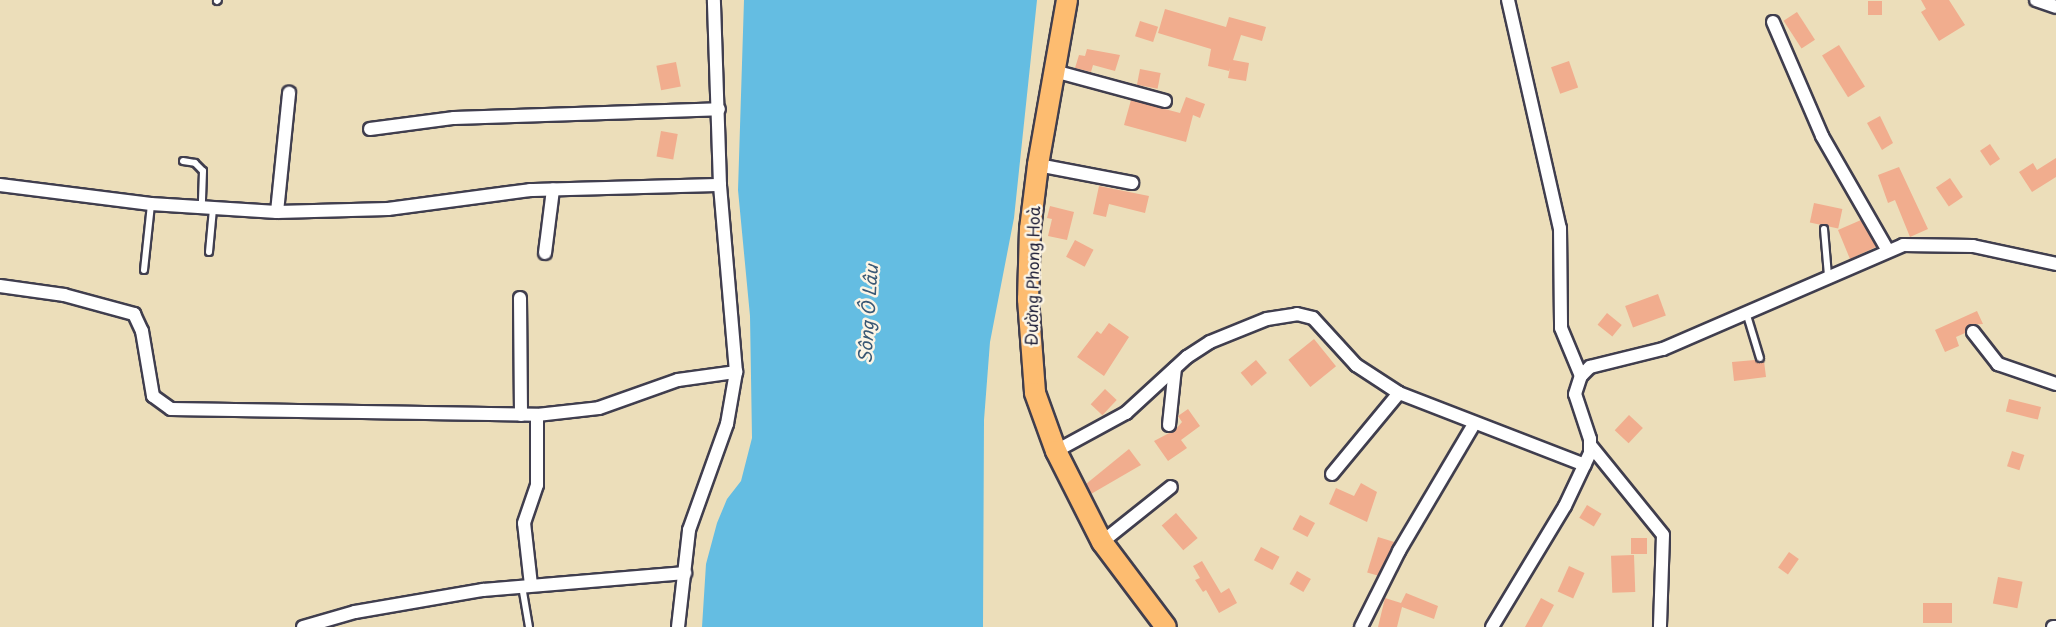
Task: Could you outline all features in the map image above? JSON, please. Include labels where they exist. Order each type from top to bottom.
[{"type":"main road","name":"Đường Phong Hoà","points":[[1067,0],[1038,165],[1029,262],[1030,358],[1035,393],[1056,451],[1102,542],[1166,627]]},
{"type":"street","points":[[678,627],[694,509],[727,424],[736,372],[720,185],[714,0]]},
{"type":"street","points":[[1508,0],[1560,228],[1561,328],[1581,376]]},
{"type":"street","points":[[2036,0],[2056,7]]},
{"type":"street","points":[[1773,22],[1822,136],[1887,249]]},
{"type":"street","points":[[1054,71],[1165,101]]},
{"type":"street","points":[[277,212],[289,93]]},
{"type":"street","points":[[370,129],[454,118],[719,109]]},
{"type":"street","points":[[1038,165],[1132,183]]},
{"type":"street","points":[[0,185],[151,204],[277,212],[388,209],[553,190],[720,185]]},
{"type":"street","points":[[545,253],[553,190]]},
{"type":"street","points":[[1660,627],[1665,553],[1663,535],[1653,519],[1591,446],[1575,394],[1581,376],[1596,365],[1663,349],[1887,249],[1916,243],[1951,244],[2002,250],[2056,264]]},
{"type":"street","points":[[0,286],[64,295],[134,314],[142,331],[153,396],[171,409],[537,415],[599,408],[678,380],[736,372]]},
{"type":"street","points":[[520,298],[521,415]]},
{"type":"street","points":[[1056,451],[1126,413],[1198,349],[1222,336],[1267,319],[1302,314],[1317,321],[1366,373],[1399,393],[1474,424],[1585,465]]},
{"type":"street","points":[[1973,332],[1998,364],[2056,384]]},
{"type":"street","points":[[1169,425],[1175,368]]},
{"type":"street","points":[[1332,474],[1399,393]]},
{"type":"street","points":[[527,585],[524,523],[537,485],[537,415]]},
{"type":"street","points":[[1361,627],[1394,559],[1474,424]]},
{"type":"street","points":[[1492,627],[1565,506],[1585,465],[1591,446]]},
{"type":"street","points":[[1102,542],[1172,487]]},
{"type":"street","points":[[303,627],[406,602],[527,585],[685,573]]},
{"type":"lane","points":[[183,161],[199,164],[203,171],[209,252]]},
{"type":"lane","points":[[144,270],[151,204]]},
{"type":"lane","points":[[1824,229],[1828,276]]},
{"type":"lane","points":[[1746,311],[1760,358]]},
{"type":"lane","points":[[527,585],[529,627]]},
{"type":"water","name":"Sông Ô Lâu","points":[[744,0],[1037,0],[1014,218],[990,342],[984,420],[983,627],[702,627],[706,564],[717,523],[727,499],[741,481],[752,438],[750,316],[738,190]]},
{"type":"building","points":[[1921,0],[1949,0],[1965,25],[1939,41],[1921,12],[1926,9]]},
{"type":"building","points":[[1868,1],[1882,1],[1882,15],[1868,15]]},
{"type":"building","points":[[1165,9],[1226,27],[1229,17],[1266,27],[1262,41],[1241,35],[1233,60],[1249,63],[1246,81],[1228,78],[1230,68],[1229,71],[1208,66],[1211,49],[1158,33]]},
{"type":"building","points":[[1797,12],[1815,40],[1802,48],[1784,21]]},
{"type":"building","points":[[1140,21],[1158,27],[1153,42],[1135,36]]},
{"type":"building","points":[[1839,45],[1865,87],[1848,97],[1822,56]]},
{"type":"building","points":[[1087,49],[1120,55],[1115,71],[1093,65],[1091,72],[1075,68],[1079,55],[1085,56]]},
{"type":"building","points":[[1569,61],[1578,87],[1560,94],[1551,67]]},
{"type":"building","points":[[676,62],[681,87],[661,90],[656,66]]},
{"type":"building","points":[[1140,69],[1161,73],[1158,89],[1137,85]]},
{"type":"building","points":[[1186,97],[1205,104],[1200,118],[1193,115],[1186,142],[1124,125],[1131,100],[1180,113]]},
{"type":"building","points":[[1880,116],[1893,143],[1882,150],[1867,123]]},
{"type":"building","points":[[661,131],[678,134],[673,160],[656,157]]},
{"type":"building","points":[[1990,144],[2000,159],[1990,166],[1980,151]]},
{"type":"building","points":[[2056,158],[2056,177],[2032,192],[2019,172],[2033,163],[2037,170]]},
{"type":"building","points":[[1899,167],[1928,229],[1910,237],[1895,200],[1888,203],[1878,175]]},
{"type":"building","points":[[1950,178],[1963,197],[1949,207],[1936,188]]},
{"type":"building","points":[[1099,186],[1149,196],[1145,213],[1109,204],[1106,217],[1093,214]]},
{"type":"building","points":[[1814,203],[1842,209],[1838,229],[1810,223]]},
{"type":"building","points":[[1050,206],[1074,212],[1067,240],[1048,236],[1052,219],[1047,218]]},
{"type":"building","points":[[1861,220],[1876,247],[1850,259],[1838,230]]},
{"type":"building","points":[[1075,240],[1094,250],[1085,267],[1066,257]]},
{"type":"building","points":[[1658,294],[1666,316],[1633,328],[1625,306]]},
{"type":"building","points":[[1977,311],[1983,324],[1968,325],[1965,333],[1956,337],[1959,346],[1945,352],[1935,330]]},
{"type":"building","points":[[1607,313],[1622,325],[1612,337],[1598,325]]},
{"type":"building","points":[[1109,323],[1129,337],[1104,376],[1077,357],[1097,331],[1101,334]]},
{"type":"building","points":[[1314,339],[1336,366],[1310,387],[1288,360]]},
{"type":"building","points":[[1256,360],[1267,373],[1252,386],[1241,373]]},
{"type":"building","points":[[1764,361],[1766,377],[1734,381],[1732,362]]},
{"type":"building","points":[[1105,389],[1117,400],[1102,415],[1091,404]]},
{"type":"building","points":[[2009,399],[2041,407],[2038,420],[2006,412]]},
{"type":"building","points":[[1188,409],[1200,426],[1181,440],[1187,448],[1168,461],[1154,441],[1175,430],[1182,422],[1178,416]]},
{"type":"building","points":[[1629,415],[1643,428],[1629,443],[1615,430]]},
{"type":"building","points":[[1129,449],[1141,465],[1091,494],[1086,484]]},
{"type":"building","points":[[2012,451],[2024,455],[2019,470],[2007,466]]},
{"type":"building","points":[[1361,483],[1377,492],[1367,522],[1329,504],[1336,488],[1354,496]]},
{"type":"building","points":[[1587,505],[1602,514],[1594,527],[1579,518]]},
{"type":"building","points":[[1176,513],[1198,538],[1183,550],[1162,525]]},
{"type":"building","points":[[1300,515],[1315,523],[1307,537],[1292,529]]},
{"type":"building","points":[[1378,537],[1394,542],[1383,577],[1367,572]]},
{"type":"building","points":[[1631,538],[1647,538],[1647,554],[1631,554]]},
{"type":"building","points":[[1261,547],[1280,557],[1272,570],[1254,560]]},
{"type":"building","points":[[1789,552],[1799,559],[1788,574],[1778,568]]},
{"type":"building","points":[[1634,555],[1635,592],[1612,593],[1611,556]]},
{"type":"building","points":[[1202,561],[1221,593],[1229,588],[1237,603],[1219,613],[1206,590],[1203,592],[1195,580],[1200,578],[1193,566]]},
{"type":"building","points":[[1569,566],[1585,573],[1573,598],[1558,592]]},
{"type":"building","points":[[1297,571],[1311,579],[1303,592],[1290,584]]},
{"type":"building","points":[[1998,577],[2023,582],[2017,608],[1993,604]]},
{"type":"building","points":[[1406,593],[1438,606],[1434,619],[1402,607],[1397,627],[1378,627],[1385,598],[1401,603]]},
{"type":"building","points":[[1541,598],[1554,605],[1542,627],[1525,627]]},
{"type":"building","points":[[1923,603],[1952,603],[1952,623],[1923,623]]}]
